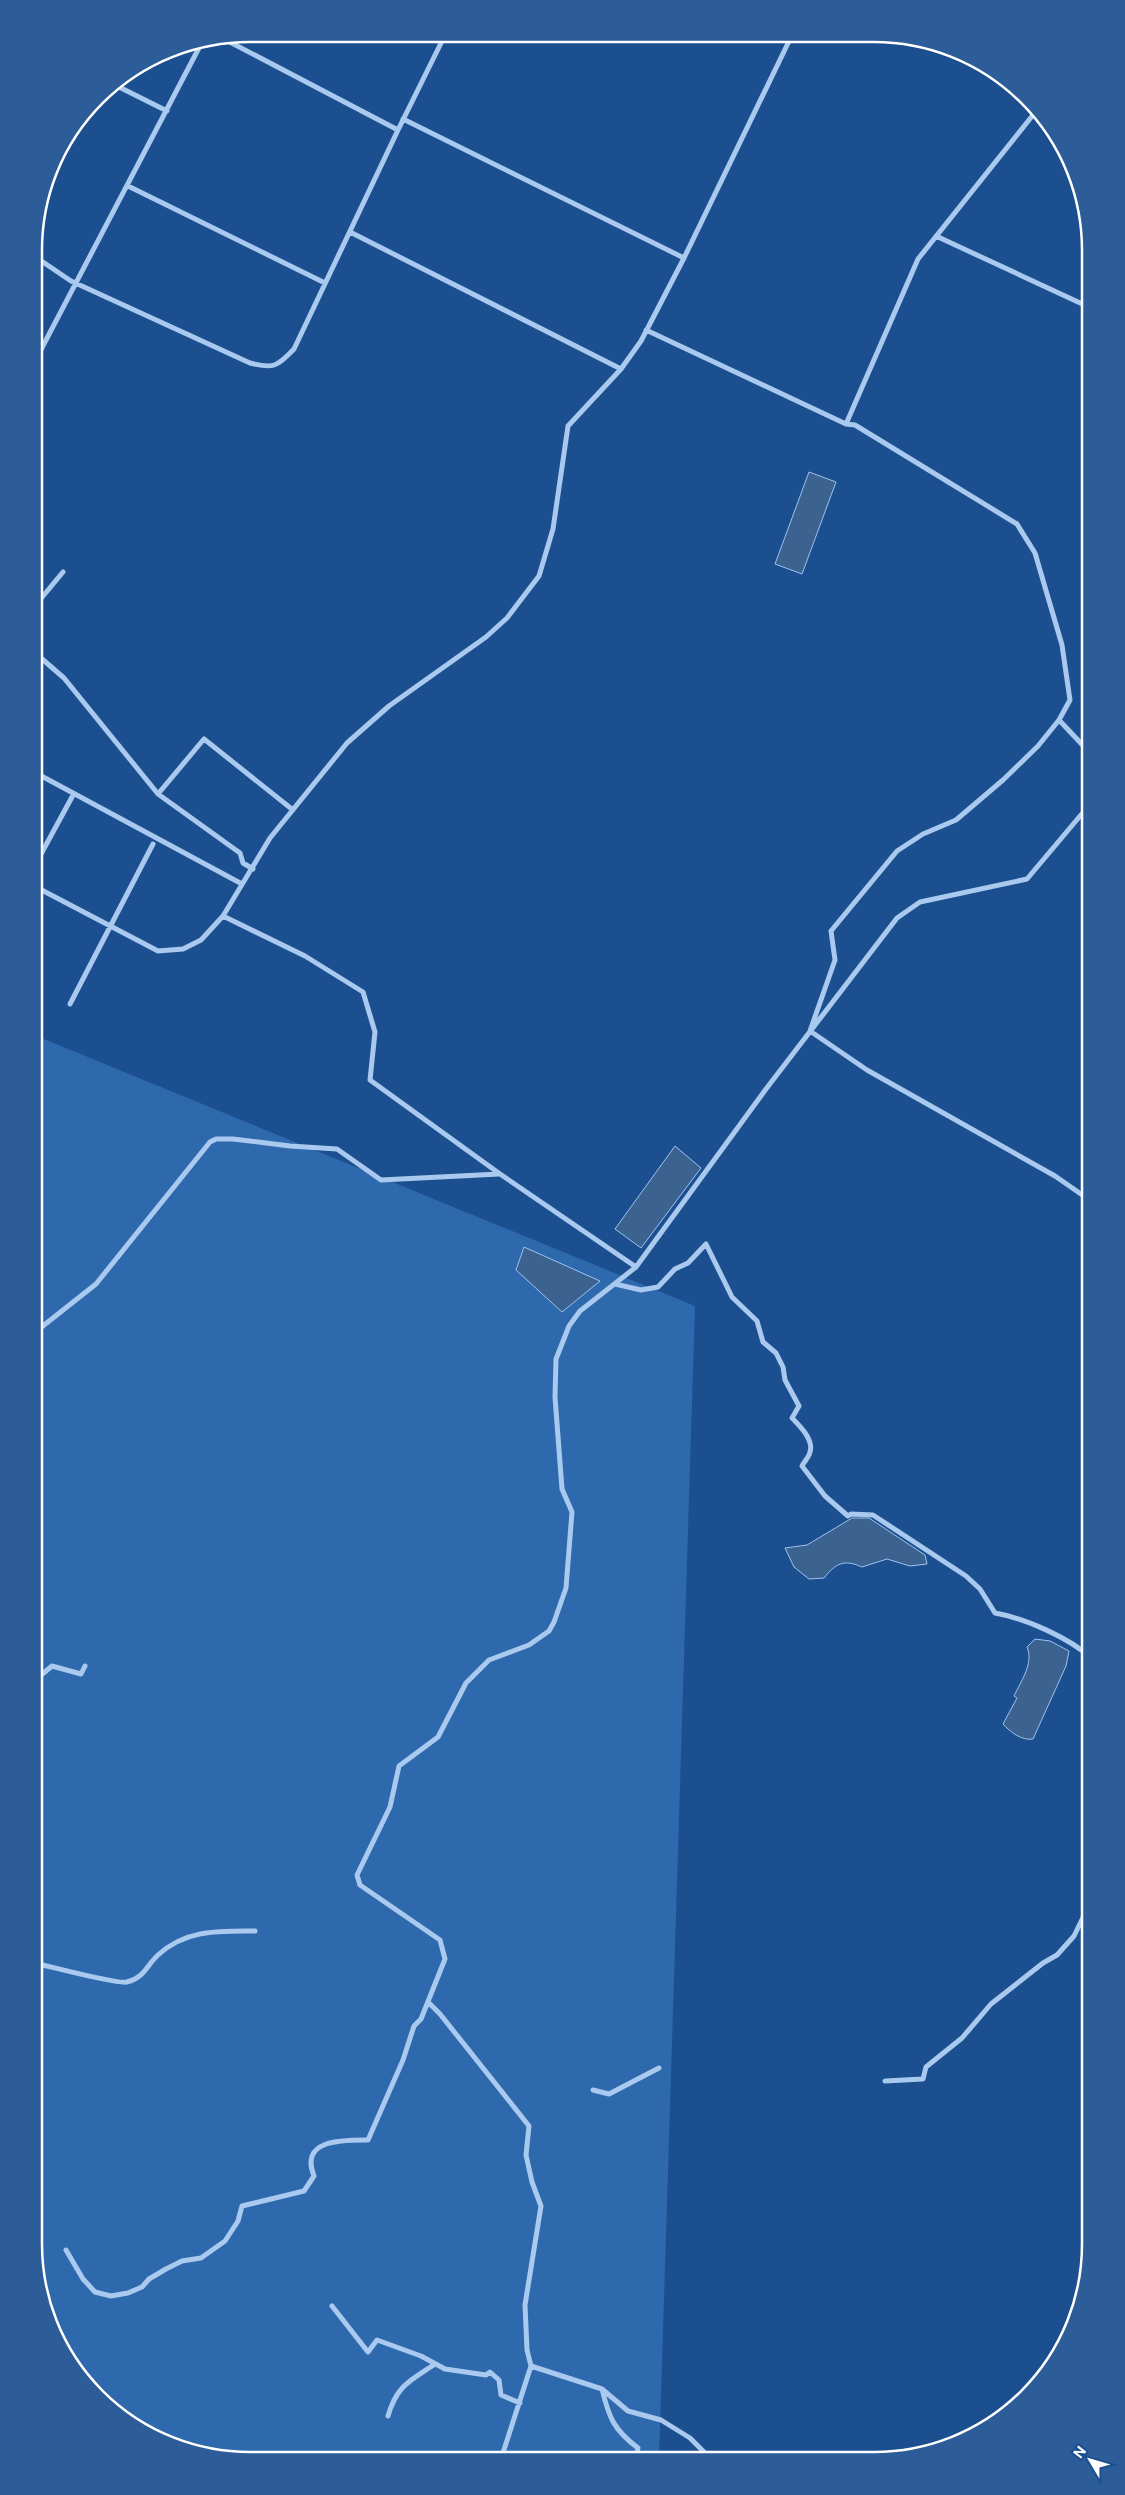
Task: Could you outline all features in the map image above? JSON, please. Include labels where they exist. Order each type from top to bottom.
[{"type":"street","points":[[42,261],[77,283],[250,363],[269,368],[282,362],[294,349],[403,119],[442,42]]},
{"type":"street","points":[[42,890],[158,951],[183,949],[201,940],[223,916],[270,838],[347,743],[389,706],[486,637],[520,603],[539,576],[553,529],[568,426],[621,369],[642,341],[789,42]]},
{"type":"street","points":[[232,43],[398,130]]},
{"type":"street","points":[[42,348],[198,50]]},
{"type":"street","points":[[121,88],[167,111]]},
{"type":"street","points":[[846,424],[918,259],[1033,115]]},
{"type":"street","points":[[403,119],[684,258]]},
{"type":"street","points":[[128,186],[325,283]]},
{"type":"street","points":[[350,232],[621,369]]},
{"type":"street","points":[[936,236],[1082,304]]},
{"type":"street","points":[[646,330],[846,424],[855,425],[1018,524],[1035,553],[1062,645],[1070,700],[1059,720],[1038,746],[1003,780],[956,820],[923,834],[897,851],[831,931],[835,960],[810,1031]]},
{"type":"street","points":[[42,597],[63,572]]},
{"type":"street","points":[[42,659],[64,678],[158,794],[240,853],[243,863],[253,869]]},
{"type":"street","points":[[1059,720],[1082,744]]},
{"type":"street","points":[[158,794],[204,739],[293,810]]},
{"type":"street","points":[[42,776],[242,884]]},
{"type":"street","points":[[42,852],[72,797]]},
{"type":"street","points":[[66,2250],[84,2279],[95,2292],[110,2296],[128,2293],[142,2287],[148,2279],[166,2269],[182,2262],[201,2258],[225,2242],[238,2221],[242,2206],[304,2191],[314,2176],[310,2168],[311,2156],[317,2148],[331,2142],[368,2140],[403,2060],[414,2026],[421,2019],[445,1959],[440,1940],[360,1885],[357,1875],[390,1807],[398,1766],[438,1737],[466,1683],[489,1660],[529,1644],[549,1631],[554,1622],[566,1588],[572,1512],[562,1489],[555,1397],[556,1360],[569,1326],[580,1311],[636,1267],[810,1031],[897,918],[920,902],[1027,879],[1082,814]]},
{"type":"street","points":[[70,1004],[153,844]]},
{"type":"street","points":[[223,916],[305,956],[363,992],[375,1032],[370,1080],[500,1174],[636,1267]]},
{"type":"street","points":[[810,1031],[867,1070],[1055,1176],[1082,1195]]},
{"type":"street","points":[[42,1327],[96,1284],[210,1142],[216,1139],[233,1138],[290,1146],[337,1149],[381,1180],[500,1174]]},
{"type":"street","points":[[615,1284],[641,1290],[658,1286],[675,1269],[688,1263],[706,1244],[732,1297],[757,1321],[763,1342],[776,1353],[783,1367],[785,1380],[799,1406],[792,1418],[801,1427],[810,1444],[810,1452],[802,1466],[825,1496],[848,1516],[851,1514],[873,1515],[966,1576],[980,1589],[995,1613],[1006,1615],[1057,1635],[1082,1652]]},
{"type":"street","points":[[42,1674],[52,1666],[81,1674],[85,1666]]},
{"type":"street","points":[[885,2080],[922,2079],[926,2068],[962,2038],[991,2004],[1043,1963],[1058,1955],[1074,1936],[1082,1920]]},
{"type":"street","points":[[42,1964],[126,1983],[145,1973],[152,1960],[185,1937],[212,1930],[255,1931]]},
{"type":"street","points":[[428,2002],[440,2014],[530,2126],[526,2155],[532,2182],[541,2206],[525,2305],[527,2350],[531,2366],[503,2452]]},
{"type":"street","points":[[593,2090],[609,2094],[659,2068]]},
{"type":"street","points":[[332,2306],[368,2352],[377,2340],[421,2356],[445,2369],[486,2375],[490,2372],[499,2380],[501,2395],[520,2403]]},
{"type":"street","points":[[388,2416],[393,2397],[406,2384],[435,2364]]},
{"type":"street","points":[[531,2366],[602,2389],[628,2410],[660,2420],[690,2438],[704,2452]]},
{"type":"street","points":[[602,2389],[608,2412],[615,2427],[620,2434],[638,2448],[637,2452]]},
{"type":"shaded area","points":[[809,472],[836,482],[802,574],[775,564]]},
{"type":"shaded area","points":[[42,1038],[695,1306],[659,2452],[237,2452],[210,2449],[171,2437],[146,2425],[124,2410],[103,2392],[85,2371],[70,2348],[58,2324],[44,2272],[42,2244]]},
{"type":"shaded area","points":[[675,1146],[701,1168],[641,1248],[615,1229]]},
{"type":"shaded area","points":[[524,1247],[600,1281],[562,1312],[516,1270]]},
{"type":"shaded area","points":[[852,1518],[869,1518],[925,1555],[927,1564],[910,1566],[887,1559],[862,1567],[845,1563],[832,1569],[824,1578],[809,1579],[794,1567],[785,1548],[807,1545]]},
{"type":"shaded area","points":[[1035,1639],[1050,1641],[1069,1651],[1066,1666],[1033,1739],[1025,1739],[1016,1735],[1003,1724],[1017,1698],[1014,1696],[1028,1666],[1029,1653],[1027,1647]]}]
